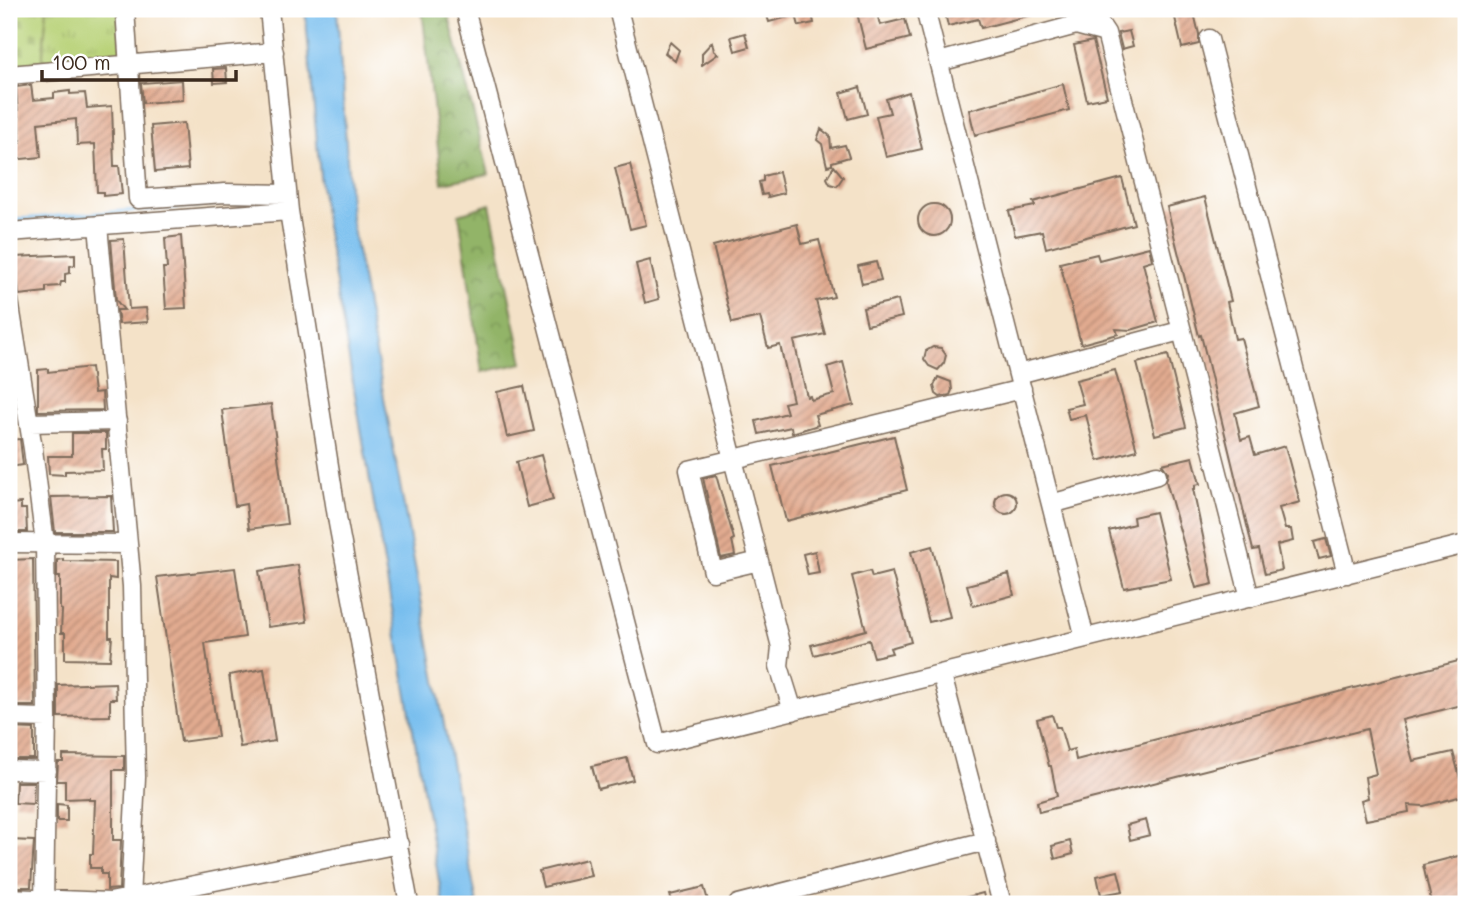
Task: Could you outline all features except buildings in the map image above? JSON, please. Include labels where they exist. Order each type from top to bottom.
[{"type":"street","points":[[125,9],[138,199],[225,192],[288,202]]},
{"type":"street","points":[[269,9],[288,202],[338,523],[409,904]]},
{"type":"street","points":[[465,9],[657,744],[942,676],[1466,544]]},
{"type":"street","points":[[618,9],[781,646],[779,666],[793,711]]},
{"type":"street","points":[[925,9],[1085,638]]},
{"type":"street","points":[[1090,9],[1106,33],[1250,598]]},
{"type":"street","points":[[939,62],[1076,25],[1106,33]]},
{"type":"street","points":[[1209,39],[1348,574]]},
{"type":"street","points":[[9,75],[274,52]]},
{"type":"street","points":[[9,232],[98,226],[288,202]]},
{"type":"street","points":[[98,226],[132,586],[136,777],[130,899]]},
{"type":"street","points":[[9,300],[45,543],[47,771],[44,902]]},
{"type":"street","points":[[759,561],[713,572],[689,470],[1020,382],[1180,331]]},
{"type":"street","points":[[29,423],[117,421]]},
{"type":"street","points":[[1051,503],[1157,475]]},
{"type":"street","points":[[9,543],[128,544]]},
{"type":"street","points":[[942,676],[1002,904]]},
{"type":"street","points":[[9,717],[47,718]]},
{"type":"street","points":[[9,770],[47,771]]},
{"type":"street","points":[[738,904],[986,841]]},
{"type":"street","points":[[9,898],[100,903],[130,899],[399,844]]},
{"type":"green space","points":[[9,9],[47,9],[42,65],[9,69]]},
{"type":"green space","points":[[47,9],[118,9],[122,55],[116,59],[42,65]]},
{"type":"green space","points":[[422,9],[447,9],[489,174],[442,183]]},
{"type":"green space","points":[[490,204],[523,363],[482,372],[459,214]]},
{"type":"water","points":[[305,9],[337,9],[351,218],[477,904],[443,904],[323,209]]},
{"type":"waterway","points":[[9,220],[247,202]]}]
